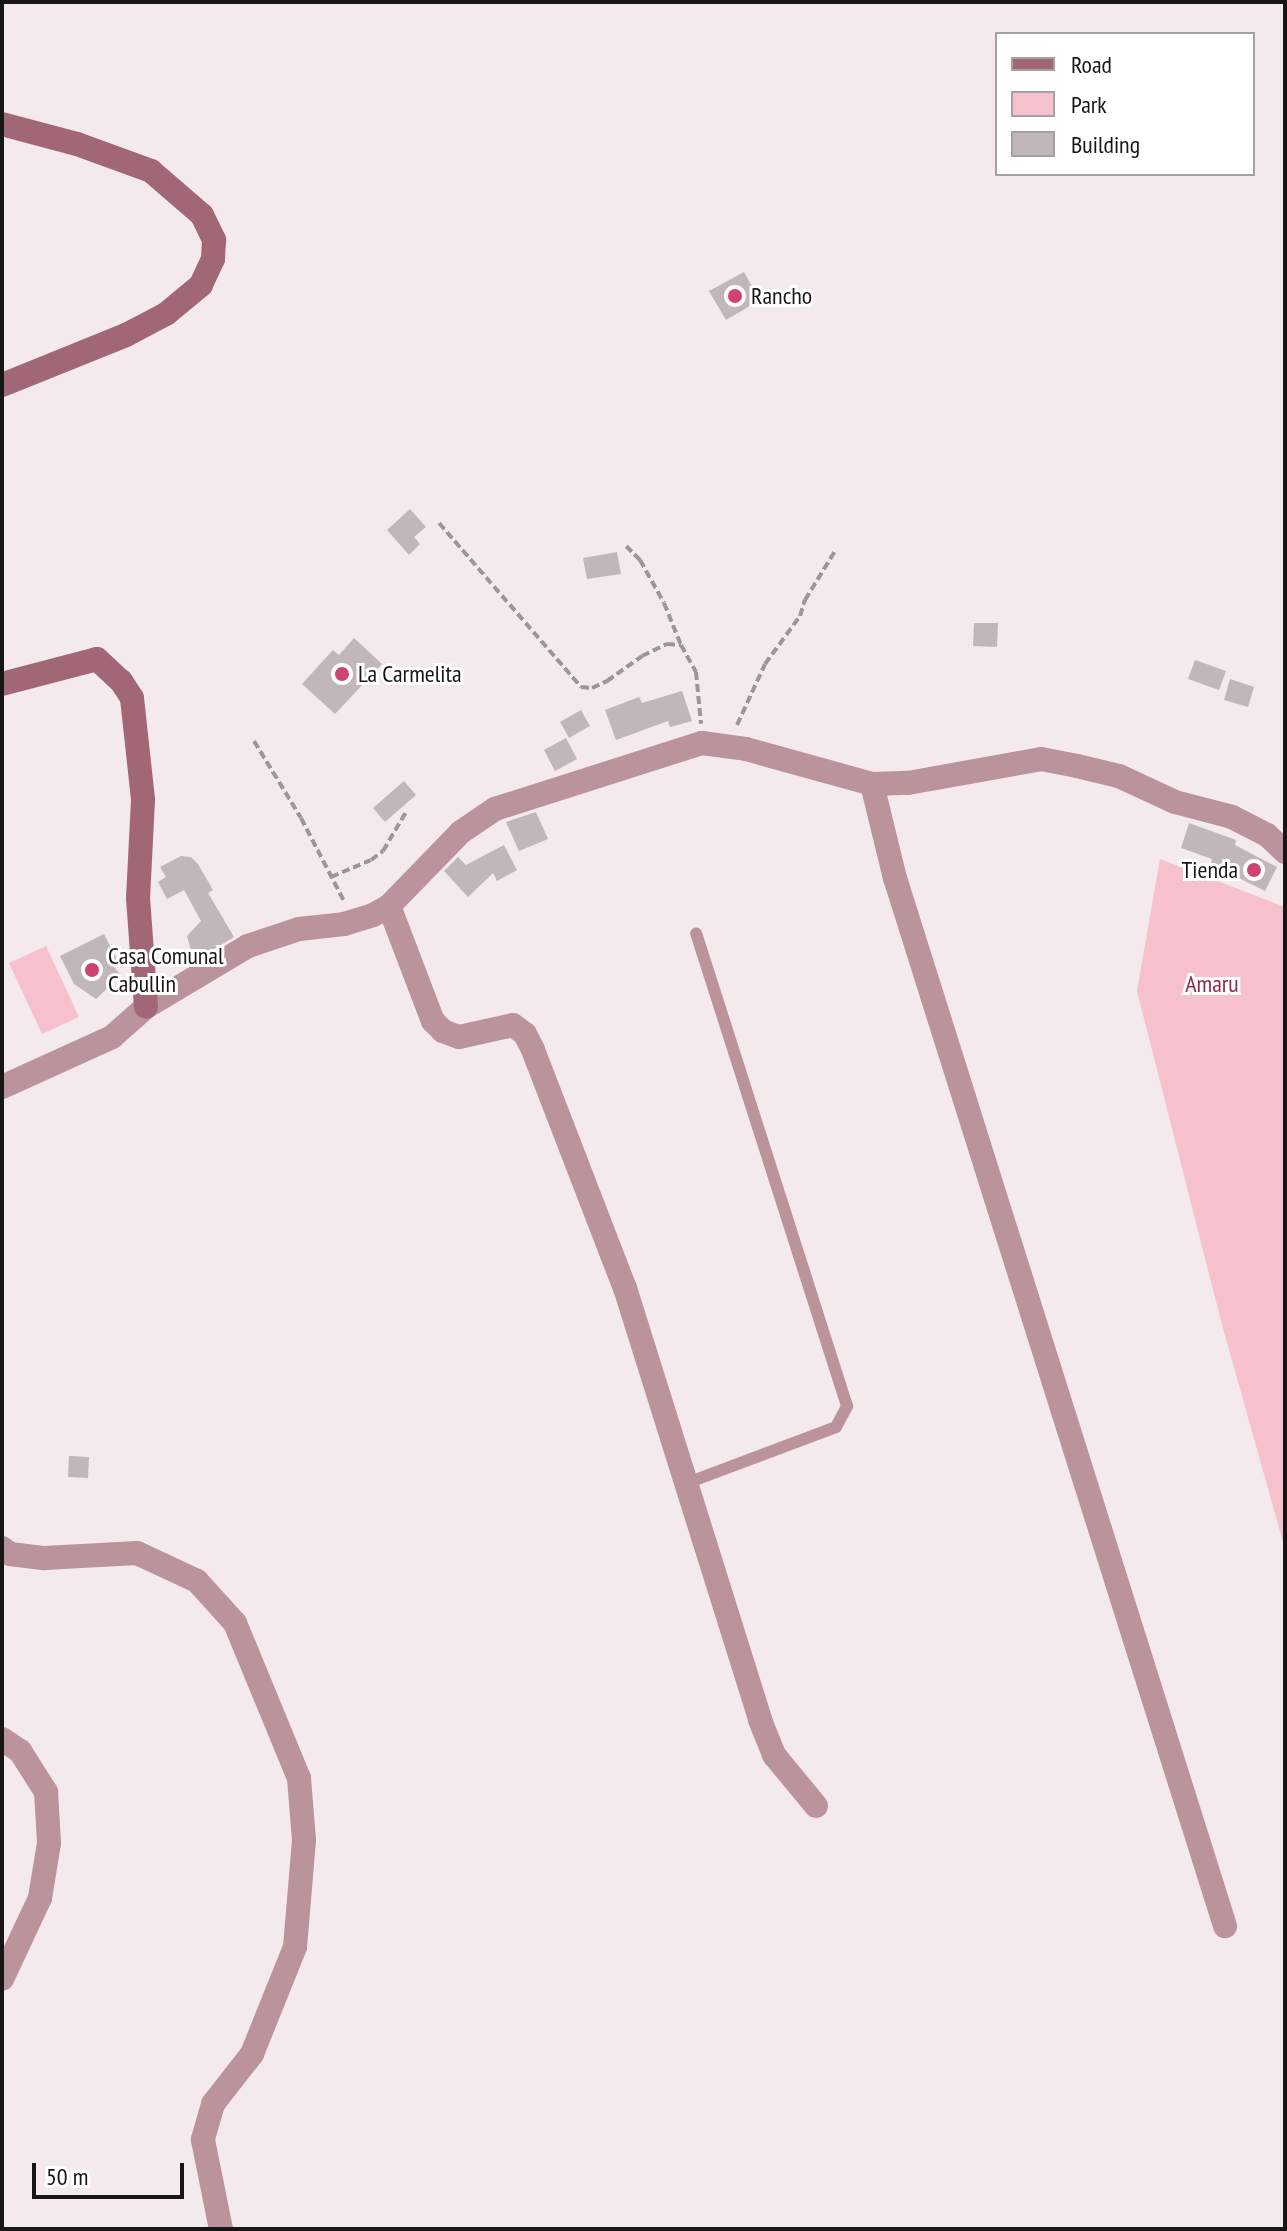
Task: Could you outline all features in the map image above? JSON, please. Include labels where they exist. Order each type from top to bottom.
[{"type":"street","points":[[2,124],[77,144],[151,171],[176,189],[202,215],[214,240],[213,259],[201,285],[166,314],[126,335],[2,385]]},
{"type":"street","points":[[2,684],[97,659],[121,681],[132,698],[143,800],[139,913],[146,1007]]},
{"type":"street","points":[[2,1087],[112,1037],[146,1007],[248,946],[299,929],[355,920],[389,906],[461,832],[495,809],[702,743],[728,745],[872,784],[908,783],[1041,759],[1119,776],[1175,802],[1232,817],[1267,835],[1285,852]]},
{"type":"street","points":[[872,784],[895,878],[1225,1926]]},
{"type":"street","points":[[389,906],[433,1021],[443,1031],[459,1037],[513,1025],[525,1034],[533,1050],[625,1288],[760,1720],[774,1755],[816,1806]]},
{"type":"street","points":[[2,1548],[10,1554],[45,1558],[137,1553],[197,1581],[235,1623],[299,1778],[304,1840],[295,1947],[252,2054],[213,2104],[203,2140],[221,2229]]},
{"type":"street","points":[[2,1739],[20,1751],[46,1792],[49,1843],[40,1898],[2,1979]]},
{"type":"lane","points":[[687,1483],[836,1427],[847,1406],[696,934]]},
{"type":"path","points":[[439,523],[581,687],[592,688],[607,681],[635,660],[667,644],[681,645]]},
{"type":"path","points":[[626,546],[640,560],[664,603],[696,672],[702,743]]},
{"type":"path","points":[[728,745],[765,664],[800,616],[815,581],[835,551]]},
{"type":"path","points":[[254,741],[355,920]]},
{"type":"path","points":[[331,877],[371,860],[383,851],[406,812]]},
{"type":"green space","name":"Amaru","points":[[1160,859],[1285,907],[1285,1549],[1221,1321],[1137,991]]},
{"type":"green space","points":[[46,946],[79,1017],[42,1034],[9,963]]},
{"type":"building","name":"Rancho","points":[[744,272],[760,300],[726,320],[709,291]]},
{"type":"building","points":[[410,509],[426,527],[414,537],[420,544],[409,555],[387,530]]},
{"type":"building","points":[[617,552],[621,574],[587,579],[583,558]]},
{"type":"building","points":[[974,623],[998,623],[997,647],[973,646]]},
{"type":"building","name":"La Carmelita","points":[[354,638],[382,664],[335,714],[302,684],[333,650],[339,655]]},
{"type":"building","points":[[1195,660],[1226,671],[1219,690],[1188,679]]},
{"type":"building","points":[[1230,679],[1254,687],[1248,707],[1224,700]]},
{"type":"building","points":[[682,691],[692,721],[670,727],[668,721],[616,740],[605,710],[639,697],[642,703]]},
{"type":"building","points":[[581,710],[590,726],[569,738],[560,722]]},
{"type":"building","points":[[566,738],[577,759],[555,771],[544,750]]},
{"type":"building","points":[[404,781],[416,795],[385,822],[373,808]]},
{"type":"building","points":[[536,812],[548,839],[519,851],[506,822]]},
{"type":"building","points":[[1189,823],[1236,840],[1235,845],[1277,867],[1265,891],[1231,874],[1233,871],[1211,864],[1212,859],[1181,848]]},
{"type":"building","points":[[504,845],[517,870],[497,881],[493,873],[468,897],[444,871],[458,857],[466,865]]},
{"type":"building","points":[[181,856],[191,857],[198,864],[213,890],[208,893],[234,937],[194,961],[187,936],[201,921],[184,890],[167,899],[158,882],[166,877],[160,867]]},
{"type":"building","name":"Casa Comunal Cabullin","points":[[104,934],[118,962],[112,965],[121,975],[96,999],[74,984],[60,956]]},
{"type":"building","points":[[69,1456],[89,1457],[88,1478],[68,1477]]},
{"type":"place","name":"Rancho","points":[[735,296]]},
{"type":"place","name":"La Carmelita","points":[[342,674]]},
{"type":"place","name":"Tienda","points":[[1254,870]]},
{"type":"place","name":"Casa Comunal Cabullin","points":[[92,970]]}]
